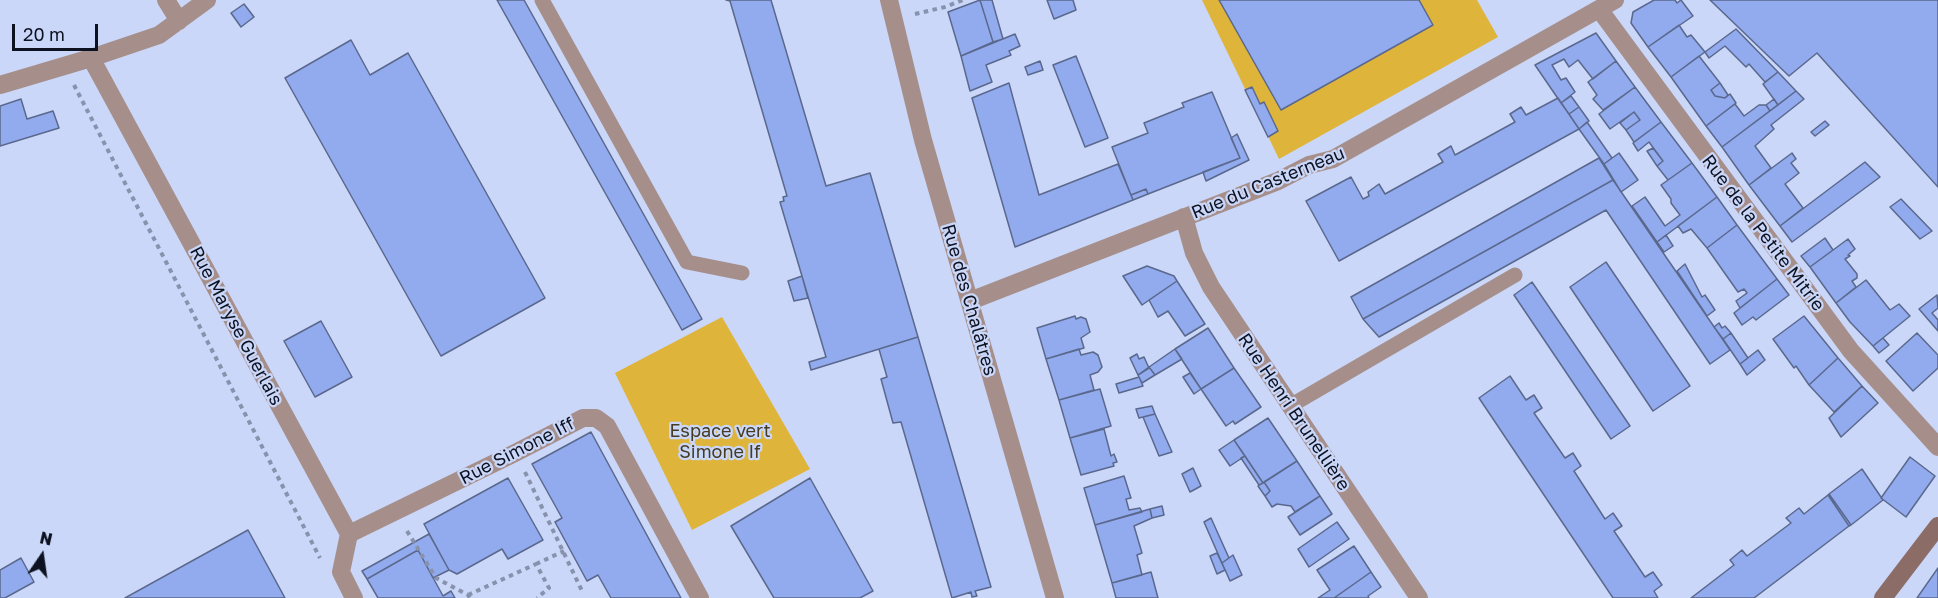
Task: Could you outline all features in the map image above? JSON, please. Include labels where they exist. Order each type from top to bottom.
[{"type":"street","points":[[166,0],[179,21]]},
{"type":"street","points":[[0,85],[159,35],[207,0]]},
{"type":"street","name":"Rue des Chalâtres","points":[[889,0],[923,140],[1055,598]]},
{"type":"street","name":"Rue du Casterneau","points":[[970,301],[1278,180],[1309,165],[1333,159],[1607,4]]},
{"type":"street","name":"Rue de la Petite Mitrie","points":[[1607,4],[1851,351],[1938,447]]},
{"type":"street","name":"Rue Maryse Guerlais","points":[[91,58],[349,534]]},
{"type":"street","name":"Rue Henri Brunellière","points":[[1184,217],[1194,253],[1211,287],[1419,598]]},
{"type":"street","name":"Rue Simone Iff","points":[[349,534],[583,418],[596,418],[607,426],[700,598]]},
{"type":"street","points":[[1883,598],[1938,526]]},
{"type":"street","points":[[349,534],[341,572],[354,598]]},
{"type":"lane","points":[[542,0],[687,262],[742,273]]},
{"type":"lane","points":[[1290,406],[1515,275]]},
{"type":"path","points":[[893,19],[945,7],[963,0]]},
{"type":"path","points":[[64,66],[326,568],[341,572]]},
{"type":"path","points":[[516,453],[583,593]]},
{"type":"path","points":[[395,511],[436,579],[469,597],[564,551]]},
{"type":"path","points":[[536,564],[549,588],[537,598]]},
{"type":"green space","points":[[1202,0],[1477,0],[1498,37],[1279,159]]},
{"type":"green space","name":"Espace vert Simone If","points":[[722,317],[810,469],[692,530],[615,373]]},
{"type":"building","points":[[497,0],[524,0],[702,319],[682,330]]},
{"type":"building","points":[[726,0],[771,0],[826,186],[870,173],[918,337],[811,370],[809,362],[826,357],[780,202],[784,201],[783,197],[787,196],[730,1]]},
{"type":"building","points":[[980,0],[993,42],[961,56],[948,12]]},
{"type":"building","points":[[980,0],[992,0],[1003,39],[993,42]]},
{"type":"building","points":[[1047,0],[1073,0],[1076,10],[1054,19]]},
{"type":"building","points":[[1219,0],[1419,0],[1433,25],[1281,110]]},
{"type":"building","points":[[1654,0],[1675,0],[1677,3],[1681,0],[1693,16],[1648,47],[1631,23],[1633,12]]},
{"type":"building","points":[[1710,0],[1938,0],[1938,187],[1817,53],[1789,76]]},
{"type":"building","points":[[244,4],[254,17],[241,27],[231,13]]},
{"type":"building","points":[[1679,25],[1687,37],[1691,35],[1705,52],[1671,77],[1648,47]]},
{"type":"building","points":[[1736,29],[1778,72],[1765,82],[1749,64],[1746,67],[1725,46],[1709,58],[1705,52]]},
{"type":"building","points":[[1596,33],[1616,61],[1593,79],[1578,60],[1569,67],[1564,59],[1552,65],[1561,80],[1566,78],[1575,92],[1561,103],[1535,65]]},
{"type":"building","points":[[1015,34],[1020,46],[1009,51],[1011,55],[986,65],[992,82],[970,91],[961,56]]},
{"type":"building","points":[[351,40],[370,75],[408,53],[545,298],[441,356],[285,78]]},
{"type":"building","points":[[1076,56],[1108,138],[1085,147],[1053,65]]},
{"type":"building","points":[[1699,56],[1720,83],[1711,90],[1715,96],[1725,98],[1730,94],[1736,103],[1706,126],[1671,77]]},
{"type":"building","points":[[1040,61],[1043,70],[1028,75],[1025,67]]},
{"type":"building","points":[[1616,61],[1635,87],[1603,110],[1593,99],[1597,95],[1588,82]]},
{"type":"building","points":[[1778,72],[1796,91],[1778,105],[1763,84]]},
{"type":"building","points":[[1009,83],[1039,195],[1118,164],[1133,200],[1015,247],[972,98]]},
{"type":"building","points":[[1720,83],[1728,95],[1725,98],[1715,96],[1711,90]]},
{"type":"building","points":[[1252,87],[1260,104],[1264,102],[1278,131],[1268,137],[1245,90]]},
{"type":"building","points":[[1635,87],[1661,122],[1634,142],[1626,130],[1640,120],[1634,112],[1610,129],[1599,114]]},
{"type":"building","points":[[1796,91],[1804,99],[1771,125],[1774,129],[1755,146],[1771,168],[1749,185],[1722,147]]},
{"type":"building","points":[[1212,92],[1240,158],[1148,194],[1146,189],[1131,195],[1112,147],[1148,133],[1144,123],[1184,107],[1182,103]]},
{"type":"building","points":[[1571,96],[1579,107],[1569,114],[1561,103]]},
{"type":"building","points":[[1558,98],[1579,129],[1339,261],[1306,201],[1351,177],[1363,199],[1369,196],[1368,192],[1379,184],[1385,194],[1443,162],[1438,154],[1451,146],[1455,155],[1515,122],[1510,114],[1521,107],[1526,115]]},
{"type":"building","points":[[21,99],[27,119],[53,111],[59,128],[0,146],[0,106]]},
{"type":"building","points":[[1774,99],[1778,105],[1770,111],[1766,105]]},
{"type":"building","points":[[1735,104],[1744,116],[1759,105],[1766,105],[1770,111],[1722,147],[1706,126]]},
{"type":"building","points":[[1579,107],[1589,121],[1579,129],[1569,114]]},
{"type":"building","points":[[1634,112],[1640,120],[1626,130],[1620,123]]},
{"type":"building","points":[[1825,121],[1829,125],[1815,136],[1811,132]]},
{"type":"building","points":[[1587,122],[1612,158],[1604,164],[1579,129]]},
{"type":"building","points":[[1661,122],[1692,163],[1668,180],[1657,166],[1663,161],[1649,142],[1638,151],[1633,143]]},
{"type":"building","points":[[1237,134],[1249,160],[1206,181],[1203,172],[1240,158],[1231,138]]},
{"type":"building","points":[[1653,148],[1663,161],[1657,166],[1647,151]]},
{"type":"building","points":[[1619,153],[1638,180],[1621,192],[1604,164]]},
{"type":"building","points":[[1792,153],[1796,159],[1791,163],[1799,173],[1785,184],[1803,208],[1780,226],[1749,185]]},
{"type":"building","points":[[1599,158],[1613,180],[1363,319],[1351,297]]},
{"type":"building","points":[[1865,162],[1880,177],[1792,242],[1780,226]]},
{"type":"building","points":[[1692,163],[1717,197],[1657,242],[1632,206],[1645,197],[1665,226],[1680,215],[1661,185]]},
{"type":"building","points":[[1613,180],[1730,350],[1710,364],[1606,210],[1379,337],[1363,319]]},
{"type":"building","points":[[1146,189],[1148,194],[1133,200],[1131,195]]},
{"type":"building","points":[[1717,197],[1737,225],[1707,248],[1691,229],[1683,233],[1678,226]]},
{"type":"building","points":[[1901,199],[1932,231],[1920,239],[1890,207]]},
{"type":"building","points":[[1737,225],[1777,279],[1740,308],[1736,301],[1747,293],[1744,289],[1738,292],[1707,248]]},
{"type":"building","points":[[1666,235],[1673,246],[1664,252],[1657,242]]},
{"type":"building","points":[[1825,238],[1833,250],[1810,267],[1801,256]]},
{"type":"building","points":[[1848,239],[1855,249],[1845,259],[1857,274],[1857,278],[1852,281],[1856,287],[1836,303],[1810,267]]},
{"type":"building","points":[[1606,262],[1690,386],[1653,411],[1570,287]]},
{"type":"building","points":[[1685,264],[1702,297],[1705,295],[1715,310],[1707,316],[1677,271]]},
{"type":"building","points":[[1147,266],[1174,276],[1177,281],[1142,305],[1123,276]]},
{"type":"building","points":[[802,276],[808,298],[794,301],[788,281]]},
{"type":"building","points":[[1777,279],[1789,295],[1756,320],[1753,317],[1742,325],[1734,313]]},
{"type":"building","points":[[1866,280],[1890,310],[1899,304],[1910,316],[1873,346],[1836,303]]},
{"type":"building","points":[[1177,281],[1205,324],[1185,336],[1168,311],[1158,317],[1149,300]]},
{"type":"building","points":[[1532,282],[1630,426],[1611,439],[1514,295]]},
{"type":"building","points":[[1937,295],[1938,308],[1932,313],[1938,320],[1938,331],[1919,309]]},
{"type":"building","points":[[1075,316],[1076,319],[1081,317],[1086,319],[1090,332],[1081,338],[1084,348],[1046,359],[1037,328]]},
{"type":"building","points":[[1804,316],[1838,358],[1809,385],[1773,339]]},
{"type":"building","points":[[321,321],[352,377],[315,397],[284,341]]},
{"type":"building","points":[[1719,323],[1722,328],[1725,326],[1731,333],[1723,339],[1714,327]]},
{"type":"building","points":[[1208,328],[1234,368],[1201,389],[1175,349]]},
{"type":"building","points":[[1731,333],[1748,358],[1740,364],[1723,339]]},
{"type":"building","points":[[1917,333],[1938,355],[1938,368],[1913,391],[1886,361]]},
{"type":"building","points":[[918,337],[991,587],[975,591],[977,596],[972,597],[971,592],[952,598],[901,422],[893,423],[881,379],[887,377],[879,349]]},
{"type":"building","points":[[1883,338],[1889,345],[1879,353],[1873,346]]},
{"type":"building","points":[[1079,349],[1081,355],[1093,352],[1098,355],[1102,367],[1098,372],[1090,375],[1094,390],[1059,400],[1046,359]]},
{"type":"building","points":[[1175,349],[1182,359],[1155,375],[1149,367]]},
{"type":"building","points":[[1758,350],[1765,360],[1747,375],[1740,364]]},
{"type":"building","points":[[1137,354],[1139,359],[1144,357],[1149,368],[1138,375],[1130,358]]},
{"type":"building","points":[[1838,358],[1862,386],[1834,412],[1809,385]]},
{"type":"building","points":[[1149,367],[1155,375],[1142,383],[1138,375]]},
{"type":"building","points":[[1234,368],[1261,407],[1235,424],[1233,421],[1226,426],[1201,389]]},
{"type":"building","points":[[1190,373],[1201,389],[1194,394],[1183,377]]},
{"type":"building","points":[[1510,376],[1526,400],[1534,395],[1542,408],[1534,413],[1565,458],[1573,453],[1581,466],[1574,471],[1605,519],[1613,513],[1622,526],[1614,531],[1645,577],[1653,572],[1662,585],[1654,591],[1658,598],[1613,598],[1479,398]]},
{"type":"building","points":[[1139,377],[1143,386],[1119,393],[1116,384]]},
{"type":"building","points":[[1862,386],[1878,403],[1841,437],[1829,418]]},
{"type":"building","points":[[1100,389],[1111,426],[1070,438],[1059,400]]},
{"type":"building","points":[[1152,406],[1155,414],[1139,418],[1136,409]]},
{"type":"building","points":[[1155,414],[1172,452],[1159,456],[1143,417]]},
{"type":"building","points":[[1268,418],[1297,461],[1263,483],[1234,440]]},
{"type":"building","points":[[1104,429],[1111,456],[1114,454],[1117,462],[1113,463],[1114,466],[1081,475],[1070,438]]},
{"type":"building","points":[[591,432],[681,598],[611,598],[598,575],[587,581],[555,522],[562,518],[532,464]]},
{"type":"building","points":[[1234,440],[1245,456],[1230,466],[1219,450]]},
{"type":"building","points":[[1245,456],[1263,483],[1259,485],[1241,458]]},
{"type":"building","points":[[1910,457],[1935,476],[1906,517],[1881,498]]},
{"type":"building","points":[[1297,461],[1320,496],[1295,512],[1291,506],[1277,504],[1272,507],[1265,496],[1270,491],[1264,482]]},
{"type":"building","points":[[1193,468],[1201,486],[1190,492],[1182,474]]},
{"type":"building","points":[[1862,469],[1883,500],[1851,525],[1829,494]]},
{"type":"building","points":[[1124,476],[1131,498],[1126,499],[1129,510],[1140,508],[1142,512],[1095,525],[1084,488]]},
{"type":"building","points":[[508,478],[543,540],[508,559],[502,549],[457,574],[449,570],[424,524]]},
{"type":"building","points":[[810,478],[873,591],[860,598],[774,598],[731,526]]},
{"type":"building","points":[[1264,482],[1270,491],[1265,496],[1258,486]]},
{"type":"building","points":[[1829,494],[1851,525],[1849,526]]},
{"type":"building","points":[[1828,495],[1849,526],[1754,598],[1691,598],[1734,565],[1730,560],[1742,550],[1747,556],[1791,523],[1786,518],[1799,508],[1804,514]]},
{"type":"building","points":[[1320,496],[1332,514],[1300,535],[1288,517]]},
{"type":"building","points":[[1162,506],[1164,515],[1152,518],[1150,509]]},
{"type":"building","points":[[1150,509],[1152,518],[1134,526],[1142,553],[1137,555],[1142,575],[1112,583],[1095,525]]},
{"type":"building","points":[[1211,518],[1229,558],[1222,563],[1204,522]]},
{"type":"building","points":[[1337,522],[1349,539],[1309,567],[1298,549]]},
{"type":"building","points":[[248,530],[285,598],[125,598]]},
{"type":"building","points":[[429,534],[449,570],[433,578],[418,550],[367,579],[362,571]]},
{"type":"building","points":[[1354,546],[1371,572],[1334,598],[1318,598],[1330,590],[1317,570]]},
{"type":"building","points":[[418,550],[443,596],[451,591],[455,598],[378,598],[367,579]]},
{"type":"building","points":[[1217,553],[1225,570],[1217,574],[1210,556]]},
{"type":"building","points":[[1233,555],[1242,575],[1230,581],[1222,563]]},
{"type":"building","points":[[21,558],[34,582],[5,598],[0,598],[0,570]]},
{"type":"building","points":[[1938,568],[1938,598],[1917,598]]},
{"type":"building","points":[[1151,572],[1158,598],[1116,598],[1112,583]]},
{"type":"building","points":[[1371,572],[1381,587],[1368,596],[1369,598],[1334,598]]}]
